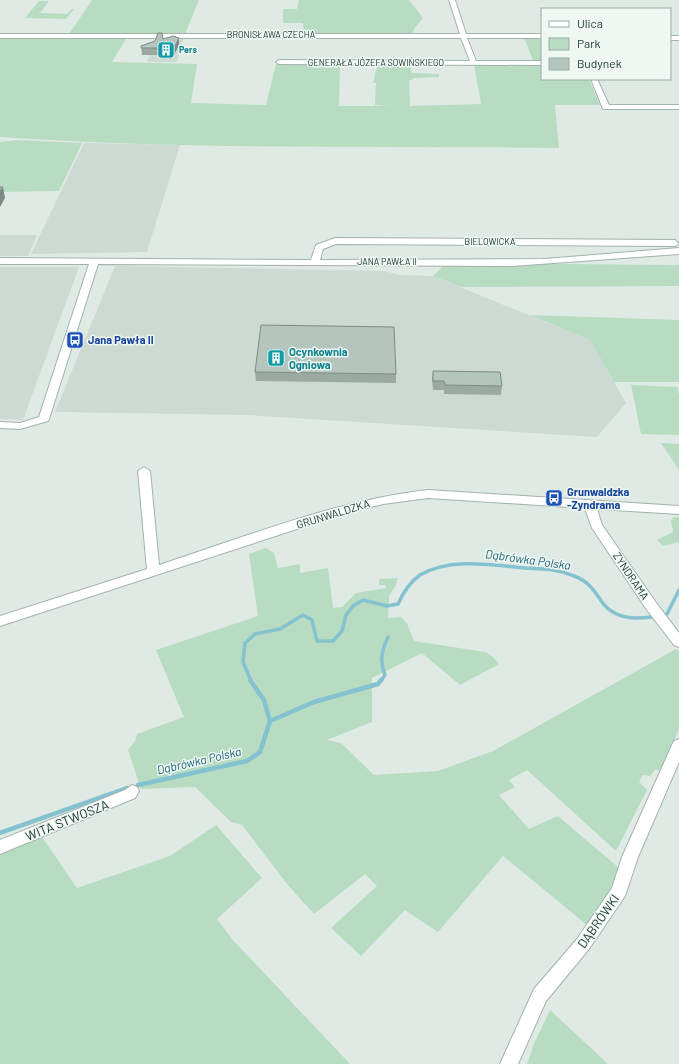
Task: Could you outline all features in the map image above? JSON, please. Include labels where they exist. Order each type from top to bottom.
[{"type":"street","points":[[452,0],[474,63]]},
{"type":"street","name":"BRONISŁAWA CZECHA","points":[[0,36],[541,36]]},
{"type":"street","name":"GENERAŁA JÓZEFA SOWIŃSKIEGO","points":[[279,62],[541,63]]},
{"type":"street","points":[[594,80],[606,107],[679,107]]},
{"type":"street","name":"BIELOWICKA","points":[[315,261],[319,247],[335,240],[679,243]]},
{"type":"street","name":"JANA PAWŁA II","points":[[0,261],[531,262],[679,251]]},
{"type":"street","points":[[0,425],[20,426],[44,420],[94,262]]},
{"type":"street","points":[[144,471],[153,570]]},
{"type":"street","name":"GRUNWALDZKA","points":[[0,621],[153,570],[339,511],[378,501],[402,497],[428,494],[679,510]]},
{"type":"street","name":"ZYNDRAMA","points":[[590,505],[596,525],[658,615],[679,642]]},
{"type":"street","name":"DĄBRÓWKI","points":[[510,1064],[540,995],[583,944],[619,891],[630,857],[679,745]]},
{"type":"street","name":"WITA STWOSZA","points":[[0,847],[130,794],[132,791]]},
{"type":"shaded area","points":[[157,37],[184,38],[177,62],[147,62]]},
{"type":"shaded area","points":[[84,143],[180,145],[147,252],[31,254]]},
{"type":"shaded area","points":[[0,235],[37,235],[28,256],[0,256]]},
{"type":"shaded area","points":[[115,266],[385,271],[399,275],[433,276],[590,340],[626,403],[597,437],[248,415],[55,412]]},
{"type":"shaded area","points":[[0,267],[79,267],[23,420],[0,419]]},
{"type":"green space","points":[[92,0],[199,0],[185,34],[69,34]]},
{"type":"green space","points":[[299,0],[409,0],[423,18],[412,34],[304,33],[303,23],[283,23],[283,9],[297,9]]},
{"type":"green space","points":[[39,1],[49,1],[40,13],[67,14],[74,9],[66,19],[25,18]]},
{"type":"green space","points":[[0,37],[127,37],[112,62],[197,64],[191,103],[266,105],[276,64],[340,64],[339,106],[390,106],[375,105],[376,83],[370,82],[373,82],[378,64],[420,64],[411,67],[411,73],[439,74],[439,77],[414,78],[409,81],[410,106],[481,104],[474,64],[541,64],[541,80],[589,80],[600,105],[555,105],[559,148],[210,146],[0,137]]},
{"type":"green space","points":[[524,37],[541,37],[541,61],[533,61]]},
{"type":"green space","points":[[17,140],[82,143],[59,191],[0,192],[0,142]]},
{"type":"green space","points":[[446,263],[679,265],[679,286],[461,287],[433,276]]},
{"type":"green space","points":[[530,315],[679,320],[679,382],[614,382],[590,340]]},
{"type":"green space","points":[[631,385],[677,387],[679,394],[679,435],[641,434]]},
{"type":"green space","points":[[661,443],[679,444],[679,470]]},
{"type":"green space","points":[[674,517],[679,517],[679,542],[663,546],[657,540],[673,532],[671,520]]},
{"type":"green space","points":[[266,548],[274,553],[278,568],[300,564],[300,573],[328,568],[333,608],[342,607],[356,593],[386,588],[386,585],[379,585],[379,579],[398,578],[396,585],[389,596],[388,618],[401,617],[407,623],[414,641],[485,652],[492,656],[499,664],[460,685],[422,653],[372,678],[372,722],[327,740],[341,743],[374,775],[438,771],[493,751],[676,649],[679,651],[679,729],[660,772],[656,769],[650,776],[643,775],[639,782],[647,790],[616,851],[527,770],[509,780],[515,787],[499,795],[529,829],[558,816],[619,868],[611,891],[587,925],[503,856],[438,932],[405,910],[361,956],[331,928],[377,886],[365,874],[314,914],[287,884],[242,825],[231,822],[195,787],[141,789],[128,750],[135,741],[137,734],[184,717],[156,650],[258,616],[249,554]]},
{"type":"green space","points":[[216,825],[262,878],[217,919],[232,939],[350,1064],[0,1064],[0,855],[42,837],[77,888],[170,856]]},
{"type":"green space","points":[[550,1010],[608,1064],[527,1064],[534,1044]]},
{"type":"building","points":[[158,33],[162,33],[163,39],[173,36],[179,38],[174,48],[141,48],[141,46],[155,41]]},
{"type":"building","name":"Ocynkownia Ogniowa","points":[[261,325],[394,327],[396,374],[255,372]]},
{"type":"building","points":[[433,371],[500,372],[502,386],[445,385],[444,381],[433,381]]},
{"type":"waterway","name":"Dąbrówka Polska","points":[[251,681],[243,662],[245,643],[255,634],[280,629],[303,615],[312,620],[317,641],[333,641],[342,631],[346,615],[353,606],[363,600],[387,606],[398,604],[407,588],[416,578],[432,569],[445,566],[458,564],[485,564],[562,572],[579,578],[587,583],[608,609],[615,613],[632,618],[667,614],[679,590]]},
{"type":"waterway","points":[[381,681],[385,675],[382,665],[382,656],[388,637]]},
{"type":"waterway","name":"Dąbrówka Polska","points":[[250,680],[264,700],[270,721]]},
{"type":"waterway","points":[[270,721],[314,702],[378,684],[381,680]]},
{"type":"waterway","name":"Dąbrówka Polska","points":[[138,785],[247,761],[260,752],[270,721]]},
{"type":"waterway","name":"Dąbrówka Polska","points":[[0,833],[127,788]]},
{"type":"place","name":"Pers","points":[[166,50]]},
{"type":"place","name":"Jana Pawła II","points":[[75,340]]},
{"type":"place","name":"Ocynkownia Ogniowa","points":[[276,358]]},
{"type":"place","name":"Grunwaldzka -Zyndrama","points":[[554,498]]}]
